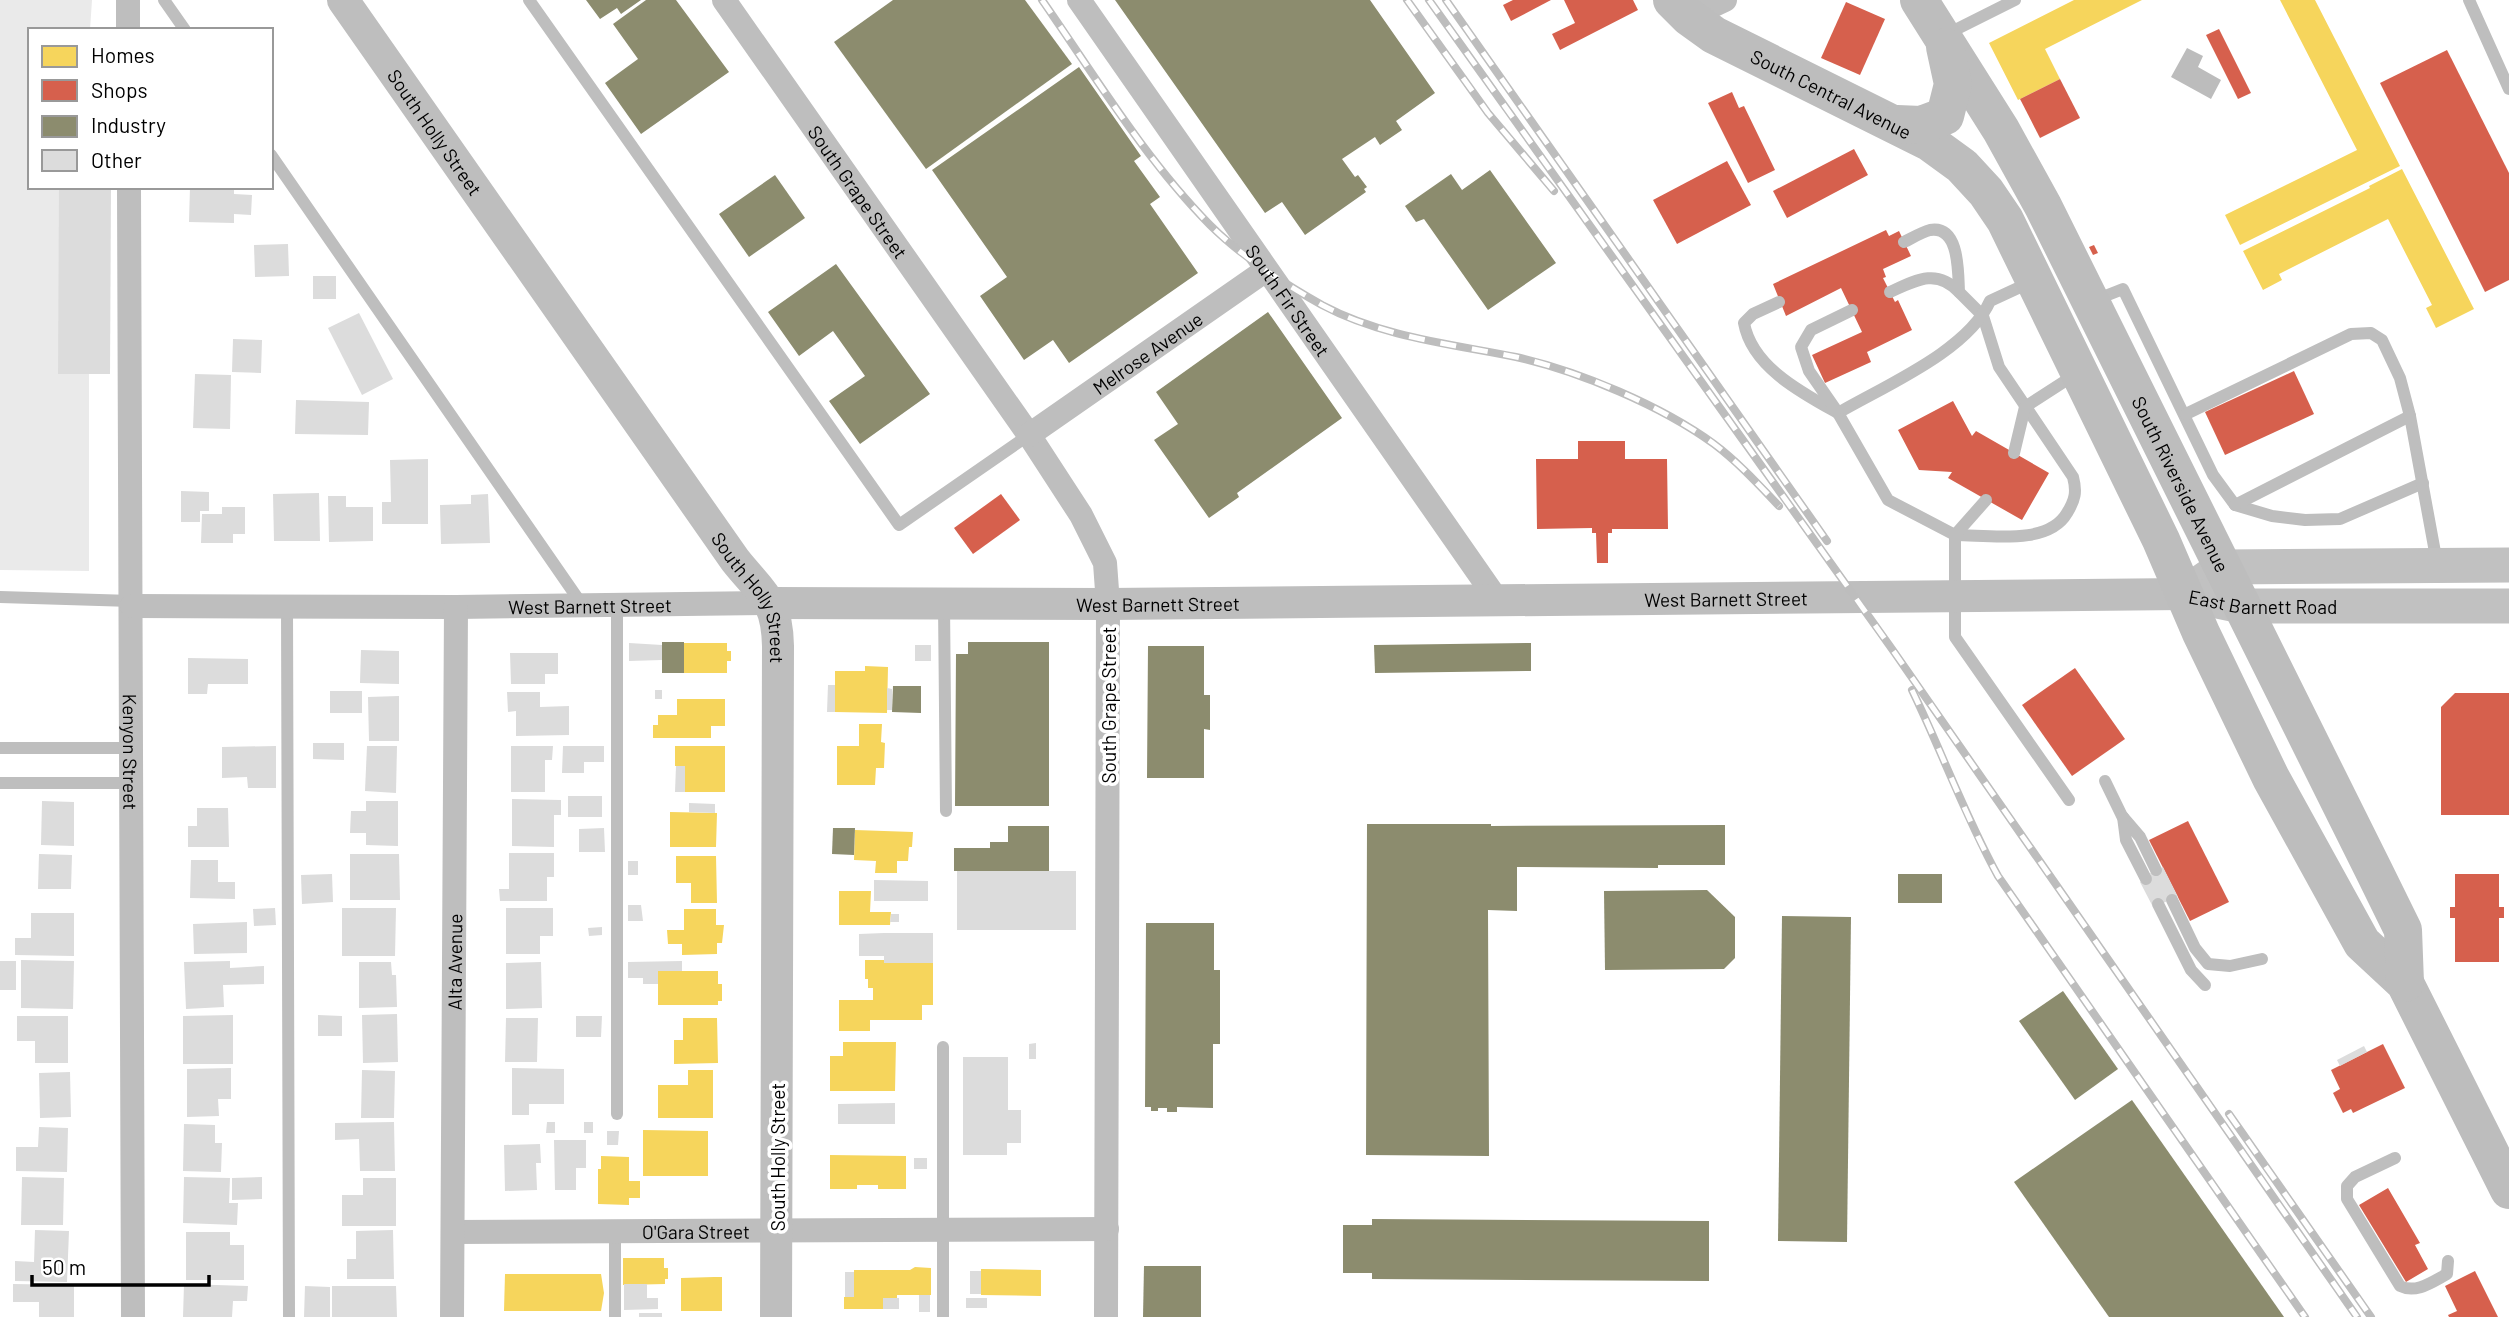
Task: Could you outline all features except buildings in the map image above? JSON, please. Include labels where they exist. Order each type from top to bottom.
[{"type":"main road","name":"South Riverside Avenue","points":[[1919,0],[2001,130],[2091,302],[2132,350],[2222,567],[2403,930],[2405,983]]},
{"type":"main road","name":"South Central Avenue","points":[[1681,9],[1714,35],[1929,142],[1962,166],[1986,192]]},
{"type":"main road","points":[[1897,124],[1922,125],[1945,116],[1953,84],[1942,36]]},
{"type":"main road","name":"South Riverside Avenue","points":[[1986,192],[2005,220],[2080,372],[2161,540],[2270,778],[2362,943],[2405,983],[2509,1190]]},
{"type":"main road","name":"East Barnett Road","points":[[2184,594],[2222,567],[2509,565]]},
{"type":"main road","name":"East Barnett Road","points":[[2184,594],[2242,606],[2509,606]]},
{"type":"main road","points":[[2270,778],[2323,824],[2347,871],[2359,876],[2373,869]]},
{"type":"street","points":[[128,0],[128,28]]},
{"type":"street","name":"South Holly Street","points":[[343,0],[735,560],[762,590],[776,621],[776,1317]]},
{"type":"street","name":"South Grape Street","points":[[724,0],[1028,435],[1093,537],[1105,564],[1108,604],[1106,1317]]},
{"type":"street","name":"South Fir Street","points":[[1079,0],[1498,601]]},
{"type":"street","points":[[1681,9],[1725,0]]},
{"type":"street","name":"Kenyon Street","points":[[129,189],[133,1317]]},
{"type":"street","name":"Melrose Avenue","points":[[1028,435],[1266,270]]},
{"type":"street","name":"West Barnett Street","points":[[132,603],[456,607],[2184,594]]},
{"type":"street","name":"Alta Avenue","points":[[452,1317],[456,607]]},
{"type":"street","name":"O'Gara Street","points":[[453,1232],[1107,1228]]},
{"type":"lane","points":[[164,0],[184,28]]},
{"type":"lane","points":[[529,0],[899,525],[1028,435]]},
{"type":"lane","points":[[1942,36],[2015,0]]},
{"type":"lane","points":[[2469,0],[2509,89]]},
{"type":"lane","points":[[273,158],[583,606]]},
{"type":"lane","points":[[1905,242],[1929,230],[1942,231],[1950,237],[1956,257],[1959,292]]},
{"type":"lane","points":[[1852,310],[1811,330],[1801,347],[1809,371],[1838,413],[1888,500],[1955,535],[2017,536],[2046,533],[2062,522],[2073,504],[2076,491],[2073,477],[1999,367],[1983,316],[1950,282],[1933,277],[1909,283],[1890,292]]},
{"type":"lane","points":[[1838,413],[1951,349],[1983,316],[1990,301],[2034,280]]},
{"type":"lane","points":[[1779,302],[1753,314],[1744,323],[1747,338],[1763,361],[1807,396],[1838,413]]},
{"type":"lane","points":[[2186,414],[2351,334],[2371,333],[2382,340],[2400,378],[2410,416],[2437,565]]},
{"type":"lane","points":[[2132,350],[2186,414],[2213,475],[2235,505],[2272,516],[2305,520],[2340,519],[2423,483]]},
{"type":"lane","points":[[2014,453],[2025,407],[2080,372]]},
{"type":"lane","points":[[2235,505],[2410,416]]},
{"type":"lane","points":[[1986,500],[1955,535],[1955,637],[2069,800]]},
{"type":"lane","points":[[0,597],[132,603]]},
{"type":"lane","points":[[944,603],[946,811]]},
{"type":"lane","points":[[287,606],[289,1317]]},
{"type":"lane","points":[[617,606],[617,1114]]},
{"type":"lane","points":[[0,748],[131,748]]},
{"type":"lane","points":[[2105,782],[2122,816],[2140,837],[2156,870]]},
{"type":"lane","points":[[0,783],[131,783]]},
{"type":"lane","points":[[2122,816],[2126,840],[2146,879]]},
{"type":"lane","points":[[2172,900],[2195,948],[2208,964],[2230,966],[2262,959]]},
{"type":"lane","points":[[2158,904],[2191,970],[2205,985]]},
{"type":"lane","points":[[943,1047],[943,1317]]},
{"type":"lane","points":[[2395,1158],[2355,1177],[2347,1186],[2347,1199],[2400,1286],[2407,1290],[2417,1289],[2447,1274],[2448,1261]]},
{"type":"lane","points":[[614,1230],[615,1317]]},
{"type":"shaded area","points":[[0,0],[92,0],[90,28],[28,28],[28,189],[89,189],[89,571],[0,570]]},
{"type":"shaded area","points":[[2187,48],[2203,56],[2198,67],[2221,80],[2211,99],[2171,77]]},
{"type":"railway","points":[[1042,0],[1142,145],[1186,200],[1210,225],[1263,269],[1322,305],[1368,325],[1417,338],[1540,363],[1645,403],[1714,444],[1779,506]]},
{"type":"railway","points":[[1407,0],[1488,113],[1554,191]]},
{"type":"railway","points":[[1429,0],[1892,649],[2357,1317]]},
{"type":"railway","points":[[1446,0],[1827,541]]},
{"type":"railway","points":[[1912,690],[1998,876],[2305,1317]]},
{"type":"railway","points":[[2229,1114],[2371,1317]]}]
